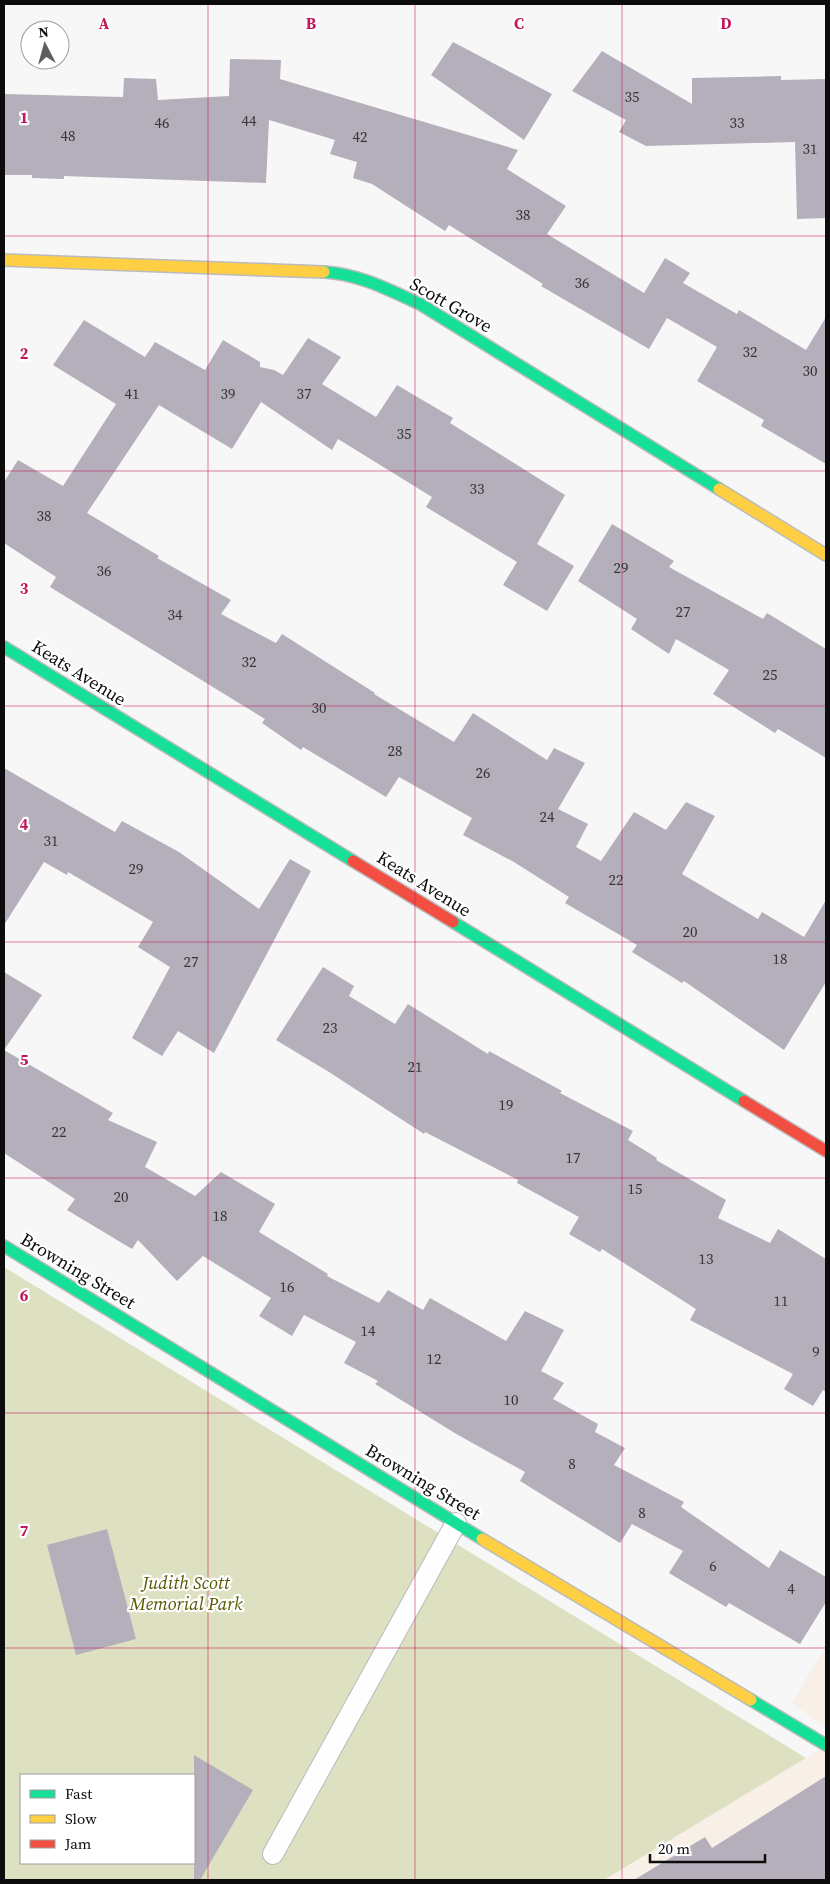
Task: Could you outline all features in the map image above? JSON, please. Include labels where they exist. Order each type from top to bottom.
[{"type":"street","name":"Scott Grove","points":[[4,260],[337,273],[372,282],[420,304],[826,556]]},
{"type":"street","name":"Keats Avenue","points":[[4,647],[826,1151]]},
{"type":"street","name":"Browning Street","points":[[4,1246],[456,1523],[826,1745]]},
{"type":"lane","points":[[273,1854],[456,1523]]},
{"type":"shaded area","points":[[826,1647],[826,1727],[791,1703]]},
{"type":"shaded area","points":[[826,1746],[826,1880],[604,1880],[806,1758]]},
{"type":"green space","name":"Judith Scott Memorial Park","points":[[4,1267],[806,1758],[604,1880],[4,1880]]},
{"type":"building","points":[[453,42],[552,94],[524,140],[431,75]]},
{"type":"building","points":[[602,51],[692,104],[692,78],[781,76],[781,80],[826,79],[826,218],[797,219],[795,142],[646,146],[619,132],[626,120],[572,91]]},
{"type":"building","points":[[230,59],[281,60],[280,79],[518,150],[507,169],[566,206],[547,234],[644,293],[665,258],[690,273],[683,283],[737,314],[739,310],[806,350],[826,317],[826,464],[761,426],[764,420],[697,381],[717,347],[667,318],[649,349],[541,286],[543,284],[449,225],[445,231],[372,184],[353,178],[357,162],[330,154],[335,140],[269,120],[266,183],[64,176],[64,179],[32,178],[32,175],[4,175],[4,94],[123,97],[124,78],[156,79],[158,100],[229,96]]},
{"type":"building","points":[[84,320],[145,357],[155,342],[205,370],[223,340],[260,362],[260,367],[274,370],[283,375],[308,338],[341,357],[322,384],[376,417],[397,385],[453,418],[450,423],[565,495],[537,544],[574,566],[547,611],[503,585],[517,562],[426,507],[432,497],[338,439],[332,450],[261,402],[232,449],[159,405],[87,513],[159,556],[157,558],[231,600],[221,614],[276,643],[282,634],[374,694],[454,742],[473,713],[547,760],[554,748],[585,763],[558,809],[588,824],[576,847],[601,861],[634,812],[666,830],[686,802],[715,816],[682,874],[758,919],[762,912],[804,937],[826,900],[826,982],[784,1050],[684,981],[682,983],[632,952],[637,945],[565,903],[569,897],[514,862],[463,835],[472,818],[399,777],[386,797],[303,747],[301,750],[262,723],[265,719],[50,587],[56,577],[4,543],[4,482],[18,460],[63,486],[116,404],[53,365]]},
{"type":"building","points":[[612,524],[674,561],[669,567],[763,619],[767,613],[826,649],[826,758],[778,729],[775,733],[713,694],[729,670],[676,639],[669,654],[631,629],[637,619],[578,581]]},
{"type":"building","points":[[4,768],[115,832],[122,821],[179,852],[259,909],[290,859],[311,871],[214,1053],[178,1031],[162,1056],[132,1038],[170,967],[138,947],[153,922],[68,872],[67,875],[44,862],[4,925]]},
{"type":"building","points":[[323,967],[354,986],[349,996],[395,1024],[408,1004],[488,1054],[489,1051],[562,1091],[560,1093],[633,1131],[628,1140],[657,1158],[656,1160],[726,1200],[718,1218],[770,1243],[778,1229],[826,1259],[826,1392],[823,1390],[813,1406],[784,1389],[793,1374],[690,1320],[696,1309],[602,1249],[600,1252],[569,1234],[579,1217],[517,1183],[518,1180],[425,1132],[424,1134],[276,1040]]},
{"type":"building","points":[[4,972],[42,995],[4,1050]]},
{"type":"building","points":[[4,1050],[113,1113],[108,1120],[157,1142],[145,1167],[195,1196],[221,1172],[275,1204],[259,1232],[328,1274],[327,1276],[379,1303],[388,1290],[423,1310],[430,1298],[506,1341],[525,1311],[564,1330],[541,1371],[564,1383],[553,1399],[598,1424],[595,1432],[625,1448],[614,1465],[684,1502],[681,1507],[769,1568],[780,1550],[826,1577],[826,1602],[800,1644],[729,1603],[726,1607],[669,1573],[683,1551],[632,1524],[620,1543],[520,1481],[525,1472],[458,1435],[375,1384],[378,1381],[344,1363],[356,1342],[304,1315],[292,1336],[259,1316],[271,1298],[203,1256],[177,1281],[138,1240],[132,1249],[67,1210],[75,1199],[4,1153]]},
{"type":"building","points":[[107,1529],[136,1639],[76,1655],[47,1545]]},
{"type":"building","points":[[194,1755],[253,1790],[200,1880],[194,1880]]},
{"type":"building","points":[[826,1776],[826,1880],[634,1880],[705,1837],[712,1848]]},
{"type":"traffic: fast","points":[[324,272],[362,279],[420,304],[719,489]]},
{"type":"traffic: fast","points":[[4,647],[353,861]]},
{"type":"traffic: fast","points":[[453,922],[744,1101]]},
{"type":"traffic: fast","points":[[4,1246],[482,1539]]},
{"type":"traffic: fast","points":[[751,1700],[826,1745]]},
{"type":"traffic: slow","points":[[4,260],[324,272]]},
{"type":"traffic: slow","points":[[719,489],[826,555]]},
{"type":"traffic: slow","points":[[482,1539],[751,1700]]},
{"type":"traffic: jam","points":[[353,861],[453,922]]},
{"type":"traffic: jam","points":[[744,1101],[826,1151]]}]
